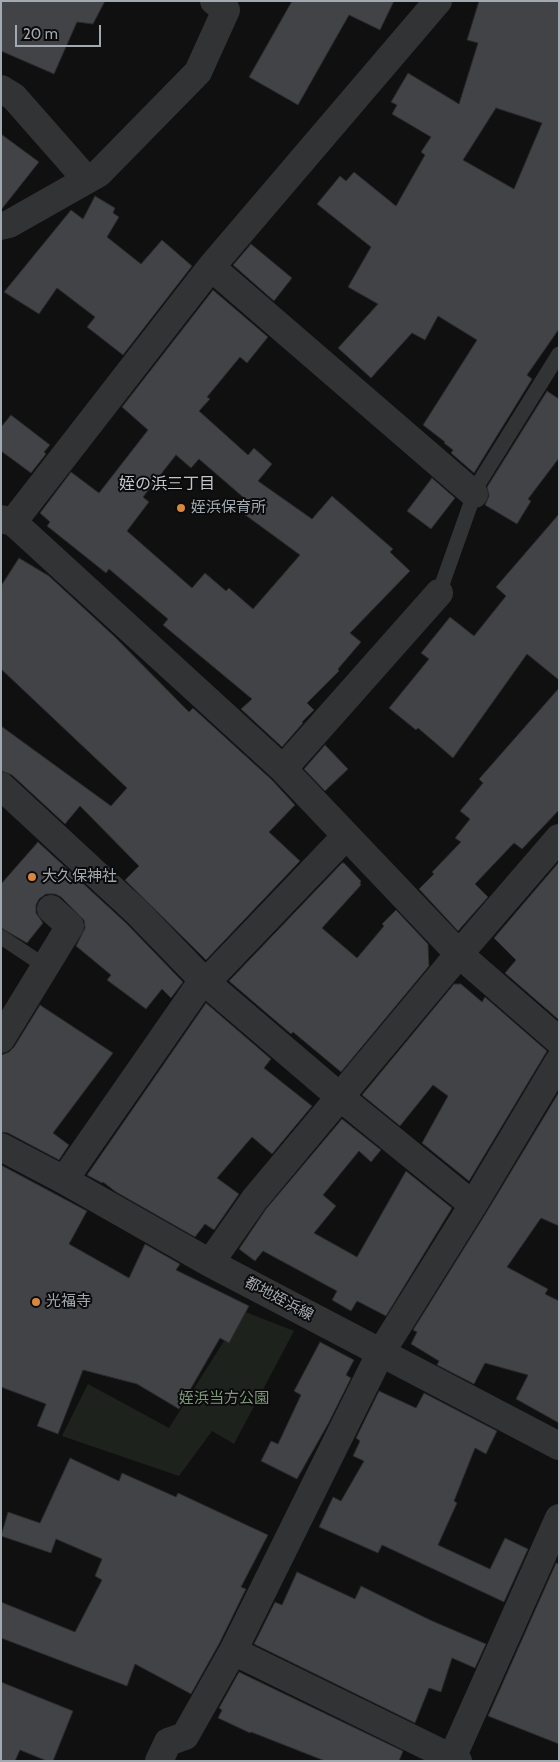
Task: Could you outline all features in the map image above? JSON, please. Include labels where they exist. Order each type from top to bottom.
[{"type":"street","points":[[1,226],[9,224],[99,173],[198,72],[226,10],[214,1]]},
{"type":"street","points":[[438,1],[211,267],[7,521],[282,769],[459,954],[559,1040]]},
{"type":"street","points":[[1,89],[14,97],[87,180]]},
{"type":"street","points":[[211,267],[474,494]]},
{"type":"street","points":[[282,769],[439,593]]},
{"type":"street","points":[[1,786],[137,912],[203,980],[340,1097],[473,1206]]},
{"type":"street","points":[[64,1180],[203,980],[213,975],[346,836]]},
{"type":"street","points":[[210,1263],[254,1200],[459,954],[559,838]]},
{"type":"street","points":[[1,1039],[70,926],[51,909]]},
{"type":"street","points":[[159,1761],[168,1742],[185,1736],[234,1651],[380,1354],[473,1206],[559,1061]]},
{"type":"street","name":"都地姪浜線","points":[[1,1147],[64,1180],[210,1263],[380,1354],[559,1446]]},
{"type":"street","points":[[234,1651],[455,1759],[559,1518]]},
{"type":"lane","points":[[439,593],[477,486],[559,354]]},
{"type":"lane","points":[[1,936],[45,966]]},
{"type":"green space","name":"姪浜当方公園","points":[[243,1311],[294,1331],[234,1444],[212,1431],[179,1476],[62,1436],[88,1384],[169,1428]]},
{"type":"building","points":[[1,1],[105,1],[93,24],[77,22],[54,74],[1,51]]},
{"type":"building","points":[[292,1],[394,1],[380,30],[349,15],[298,105],[249,77]]},
{"type":"building","points":[[479,1],[559,1],[559,329],[527,375],[532,379],[474,473],[451,453],[453,450],[445,442],[423,425],[477,340],[438,316],[425,340],[412,333],[371,378],[338,348],[378,304],[348,287],[371,247],[317,204],[340,176],[346,181],[354,172],[396,206],[425,155],[421,152],[431,137],[392,114],[397,105],[391,102],[408,73],[459,104],[478,43],[467,40]],"holes":[[[496,108],[542,123],[514,189],[463,160]]]},
{"type":"building","points":[[1,134],[39,162],[1,210]]},
{"type":"building","points":[[95,196],[115,208],[113,213],[119,217],[107,237],[141,264],[162,240],[192,266],[123,355],[87,327],[95,317],[57,288],[39,314],[4,292],[71,210],[83,219]]},
{"type":"building","points":[[251,244],[292,278],[274,301],[233,265]]},
{"type":"building","points":[[213,290],[268,337],[247,363],[240,357],[207,397],[210,399],[199,411],[248,455],[254,448],[272,464],[258,481],[312,519],[332,496],[393,549],[390,552],[410,571],[350,633],[361,642],[338,669],[339,671],[307,703],[314,710],[282,747],[241,709],[252,699],[163,625],[168,619],[109,569],[106,573],[47,526],[50,522],[40,513],[71,472],[99,493],[148,430],[122,407]],"holes":[[[176,455],[191,468],[199,459],[251,504],[244,514],[300,555],[253,609],[229,588],[226,591],[205,573],[192,588],[127,531],[149,502],[143,497]]]},
{"type":"building","points":[[547,391],[559,399],[559,458],[528,499],[531,501],[517,524],[485,505],[489,496],[487,487]]},
{"type":"building","points":[[11,415],[50,445],[44,452],[46,454],[31,473],[1,451],[1,427]]},
{"type":"building","points":[[432,478],[455,498],[431,529],[407,511]]},
{"type":"building","points":[[559,514],[559,680],[527,654],[453,758],[418,728],[416,730],[389,708],[429,659],[421,653],[450,617],[474,636],[506,596],[496,587]]},
{"type":"building","points":[[19,558],[49,576],[115,637],[189,712],[193,708],[272,780],[295,805],[269,832],[300,861],[206,960],[125,880],[139,866],[80,806],[65,824],[12,775],[1,771],[1,726],[111,806],[127,788],[1,669],[1,586]]},
{"type":"building","points":[[559,688],[559,810],[522,849],[514,843],[475,884],[488,897],[458,931],[419,889],[434,874],[432,872],[461,842],[455,838],[470,819],[460,811],[483,783],[479,779]]},
{"type":"building","points":[[325,745],[348,769],[325,791],[304,769]]},
{"type":"building","points":[[38,842],[126,923],[183,982],[171,998],[162,989],[146,1009],[107,980],[111,975],[76,946],[85,928],[84,920],[61,897],[55,894],[46,894],[39,899],[36,905],[36,913],[43,923],[27,943],[1,928],[1,884]]},
{"type":"building","points":[[559,862],[559,1020],[505,973],[516,960],[494,938]]},
{"type":"building","points":[[342,863],[361,881],[361,885],[322,928],[357,958],[384,926],[382,924],[396,910],[428,944],[429,966],[341,1072],[293,1032],[291,1034],[229,981]]},
{"type":"building","points":[[454,984],[461,984],[482,1002],[485,997],[547,1051],[469,1181],[422,1143],[448,1096],[433,1085],[400,1126],[362,1095]]},
{"type":"building","points":[[206,1003],[271,1059],[264,1068],[312,1106],[272,1154],[252,1137],[217,1178],[239,1194],[214,1230],[205,1224],[195,1237],[116,1192],[103,1182],[87,1175]]},
{"type":"building","points":[[40,1005],[113,1053],[53,1133],[69,1145],[59,1160],[8,1133],[1,1132],[1,1055],[9,1052],[14,1047]]},
{"type":"building","points":[[559,1092],[559,1226],[541,1218],[507,1267],[548,1289],[545,1294],[559,1301],[559,1423],[516,1399],[528,1375],[485,1363],[474,1384],[437,1365],[439,1361],[411,1344],[417,1332],[413,1330]]},
{"type":"building","points":[[342,1119],[381,1150],[371,1162],[359,1151],[323,1195],[336,1206],[314,1233],[357,1257],[406,1171],[452,1208],[386,1316],[357,1301],[351,1311],[332,1300],[337,1291],[263,1251],[255,1261],[239,1249],[266,1209]]},
{"type":"building","points":[[1,1165],[87,1211],[69,1244],[129,1278],[145,1244],[180,1264],[176,1270],[249,1306],[229,1343],[220,1338],[179,1409],[137,1384],[83,1370],[58,1434],[37,1426],[46,1404],[1,1387]]},
{"type":"building","points":[[320,1342],[354,1360],[346,1375],[351,1378],[297,1479],[261,1461],[271,1441],[278,1444],[301,1395],[294,1391]]},
{"type":"building","points":[[379,1391],[416,1408],[424,1393],[497,1431],[486,1454],[475,1448],[454,1501],[457,1503],[438,1545],[490,1569],[505,1538],[528,1549],[504,1602],[382,1545],[378,1553],[319,1527],[333,1497],[341,1501],[364,1461],[353,1456],[360,1441],[356,1438]]},
{"type":"building","points":[[70,1458],[119,1481],[122,1473],[176,1497],[178,1493],[268,1535],[241,1587],[246,1589],[219,1644],[191,1694],[135,1664],[127,1686],[1,1638],[1,1602],[75,1632],[102,1580],[95,1576],[102,1559],[56,1539],[51,1553],[1,1536],[8,1512],[40,1523]]},
{"type":"building","points":[[556,1563],[559,1564],[559,1744],[488,1716]]},
{"type":"building","points":[[297,1572],[355,1599],[361,1586],[430,1620],[486,1644],[475,1668],[452,1658],[441,1692],[429,1688],[415,1723],[254,1644],[275,1602],[282,1605]]},
{"type":"building","points":[[239,1672],[403,1751],[399,1761],[325,1761],[250,1733],[218,1718],[222,1710],[219,1708]]},
{"type":"building","points":[[1,1682],[73,1711],[53,1761],[47,1761],[20,1750],[15,1761],[1,1761]]},
{"type":"place","name":"姪浜保育所","points":[[181,508]]},
{"type":"place","name":"大久保神社","points":[[32,877]]},
{"type":"place","name":"光福寺","points":[[36,1302]]},
{"type":"district","name":"姪の浜三丁目","points":[[167,484]]}]
